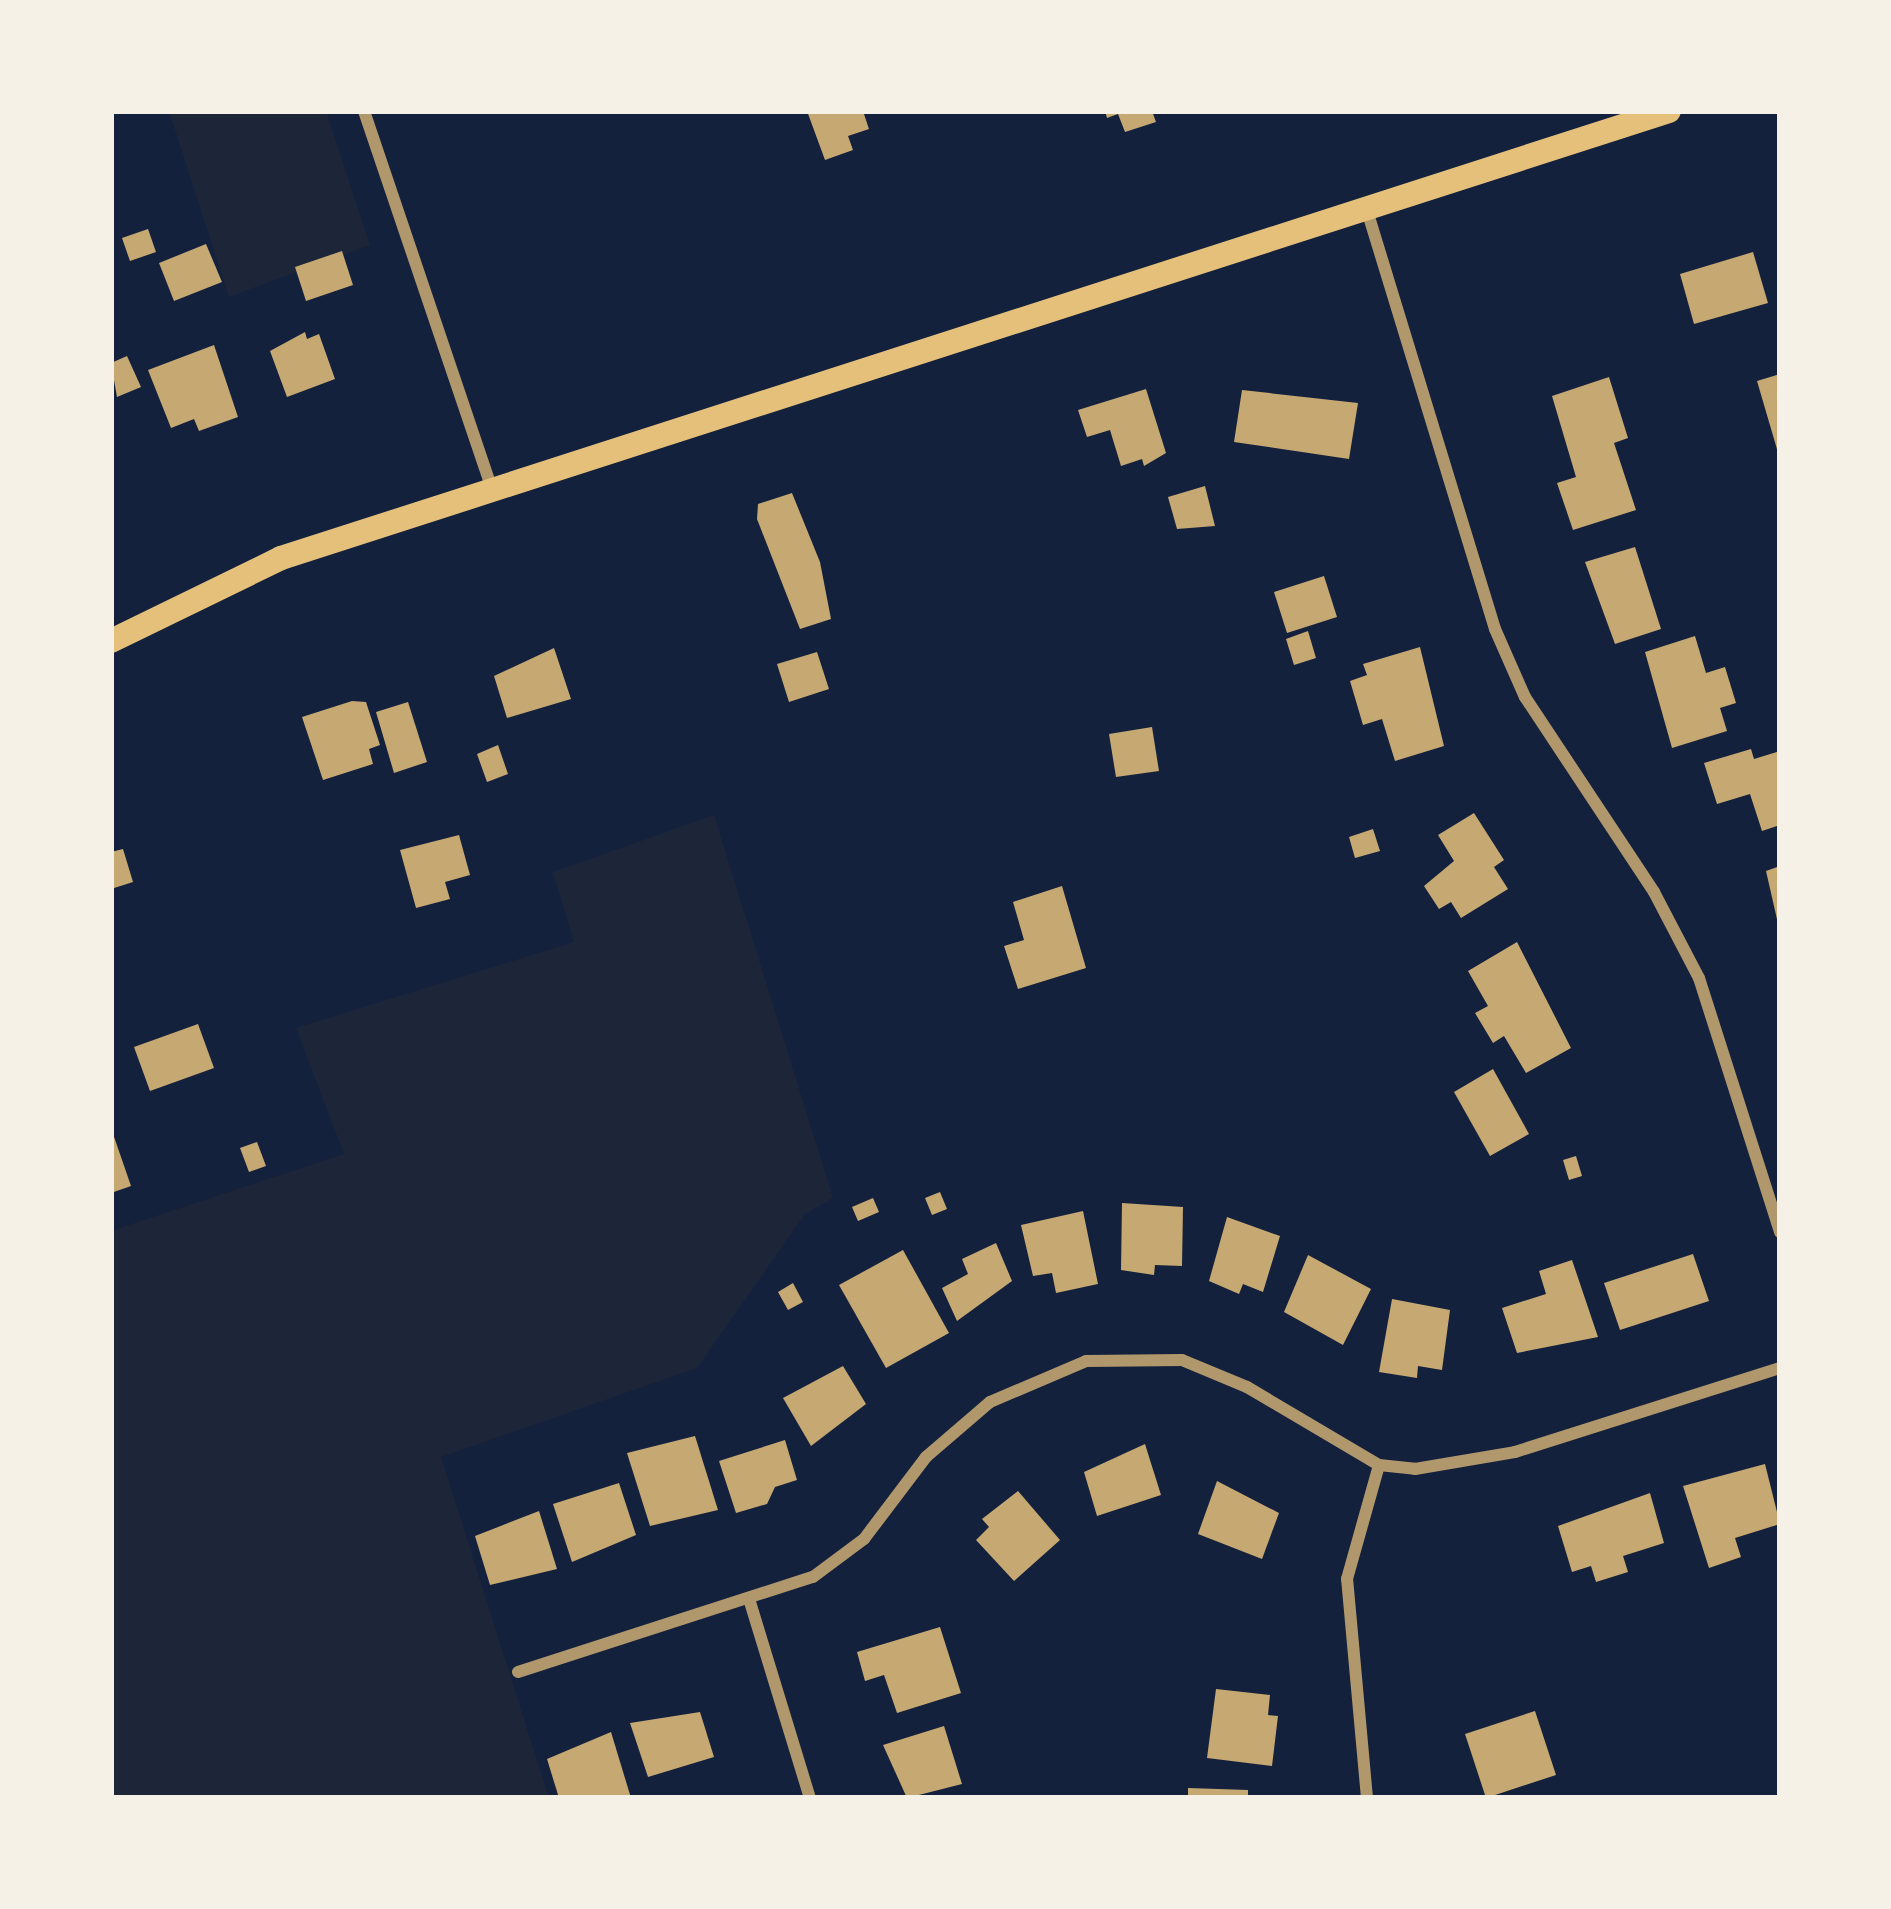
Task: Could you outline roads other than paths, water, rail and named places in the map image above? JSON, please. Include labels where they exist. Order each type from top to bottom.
[{"type":"main road","points":[[111,641],[281,558],[1669,111]]},
{"type":"street","points":[[364,111],[492,489]]},
{"type":"street","points":[[1366,207],[1496,629],[1525,697],[1654,892],[1700,978],[1780,1232]]},
{"type":"street","points":[[518,1672],[750,1602],[813,1577],[864,1539],[926,1457],[990,1402],[1085,1360],[1132,1354],[1182,1360],[1247,1387],[1379,1465],[1415,1468],[1515,1452],[1780,1368]]},
{"type":"street","points":[[1367,1798],[1347,1579],[1379,1465]]},
{"type":"street","points":[[750,1602],[810,1798]]}]
